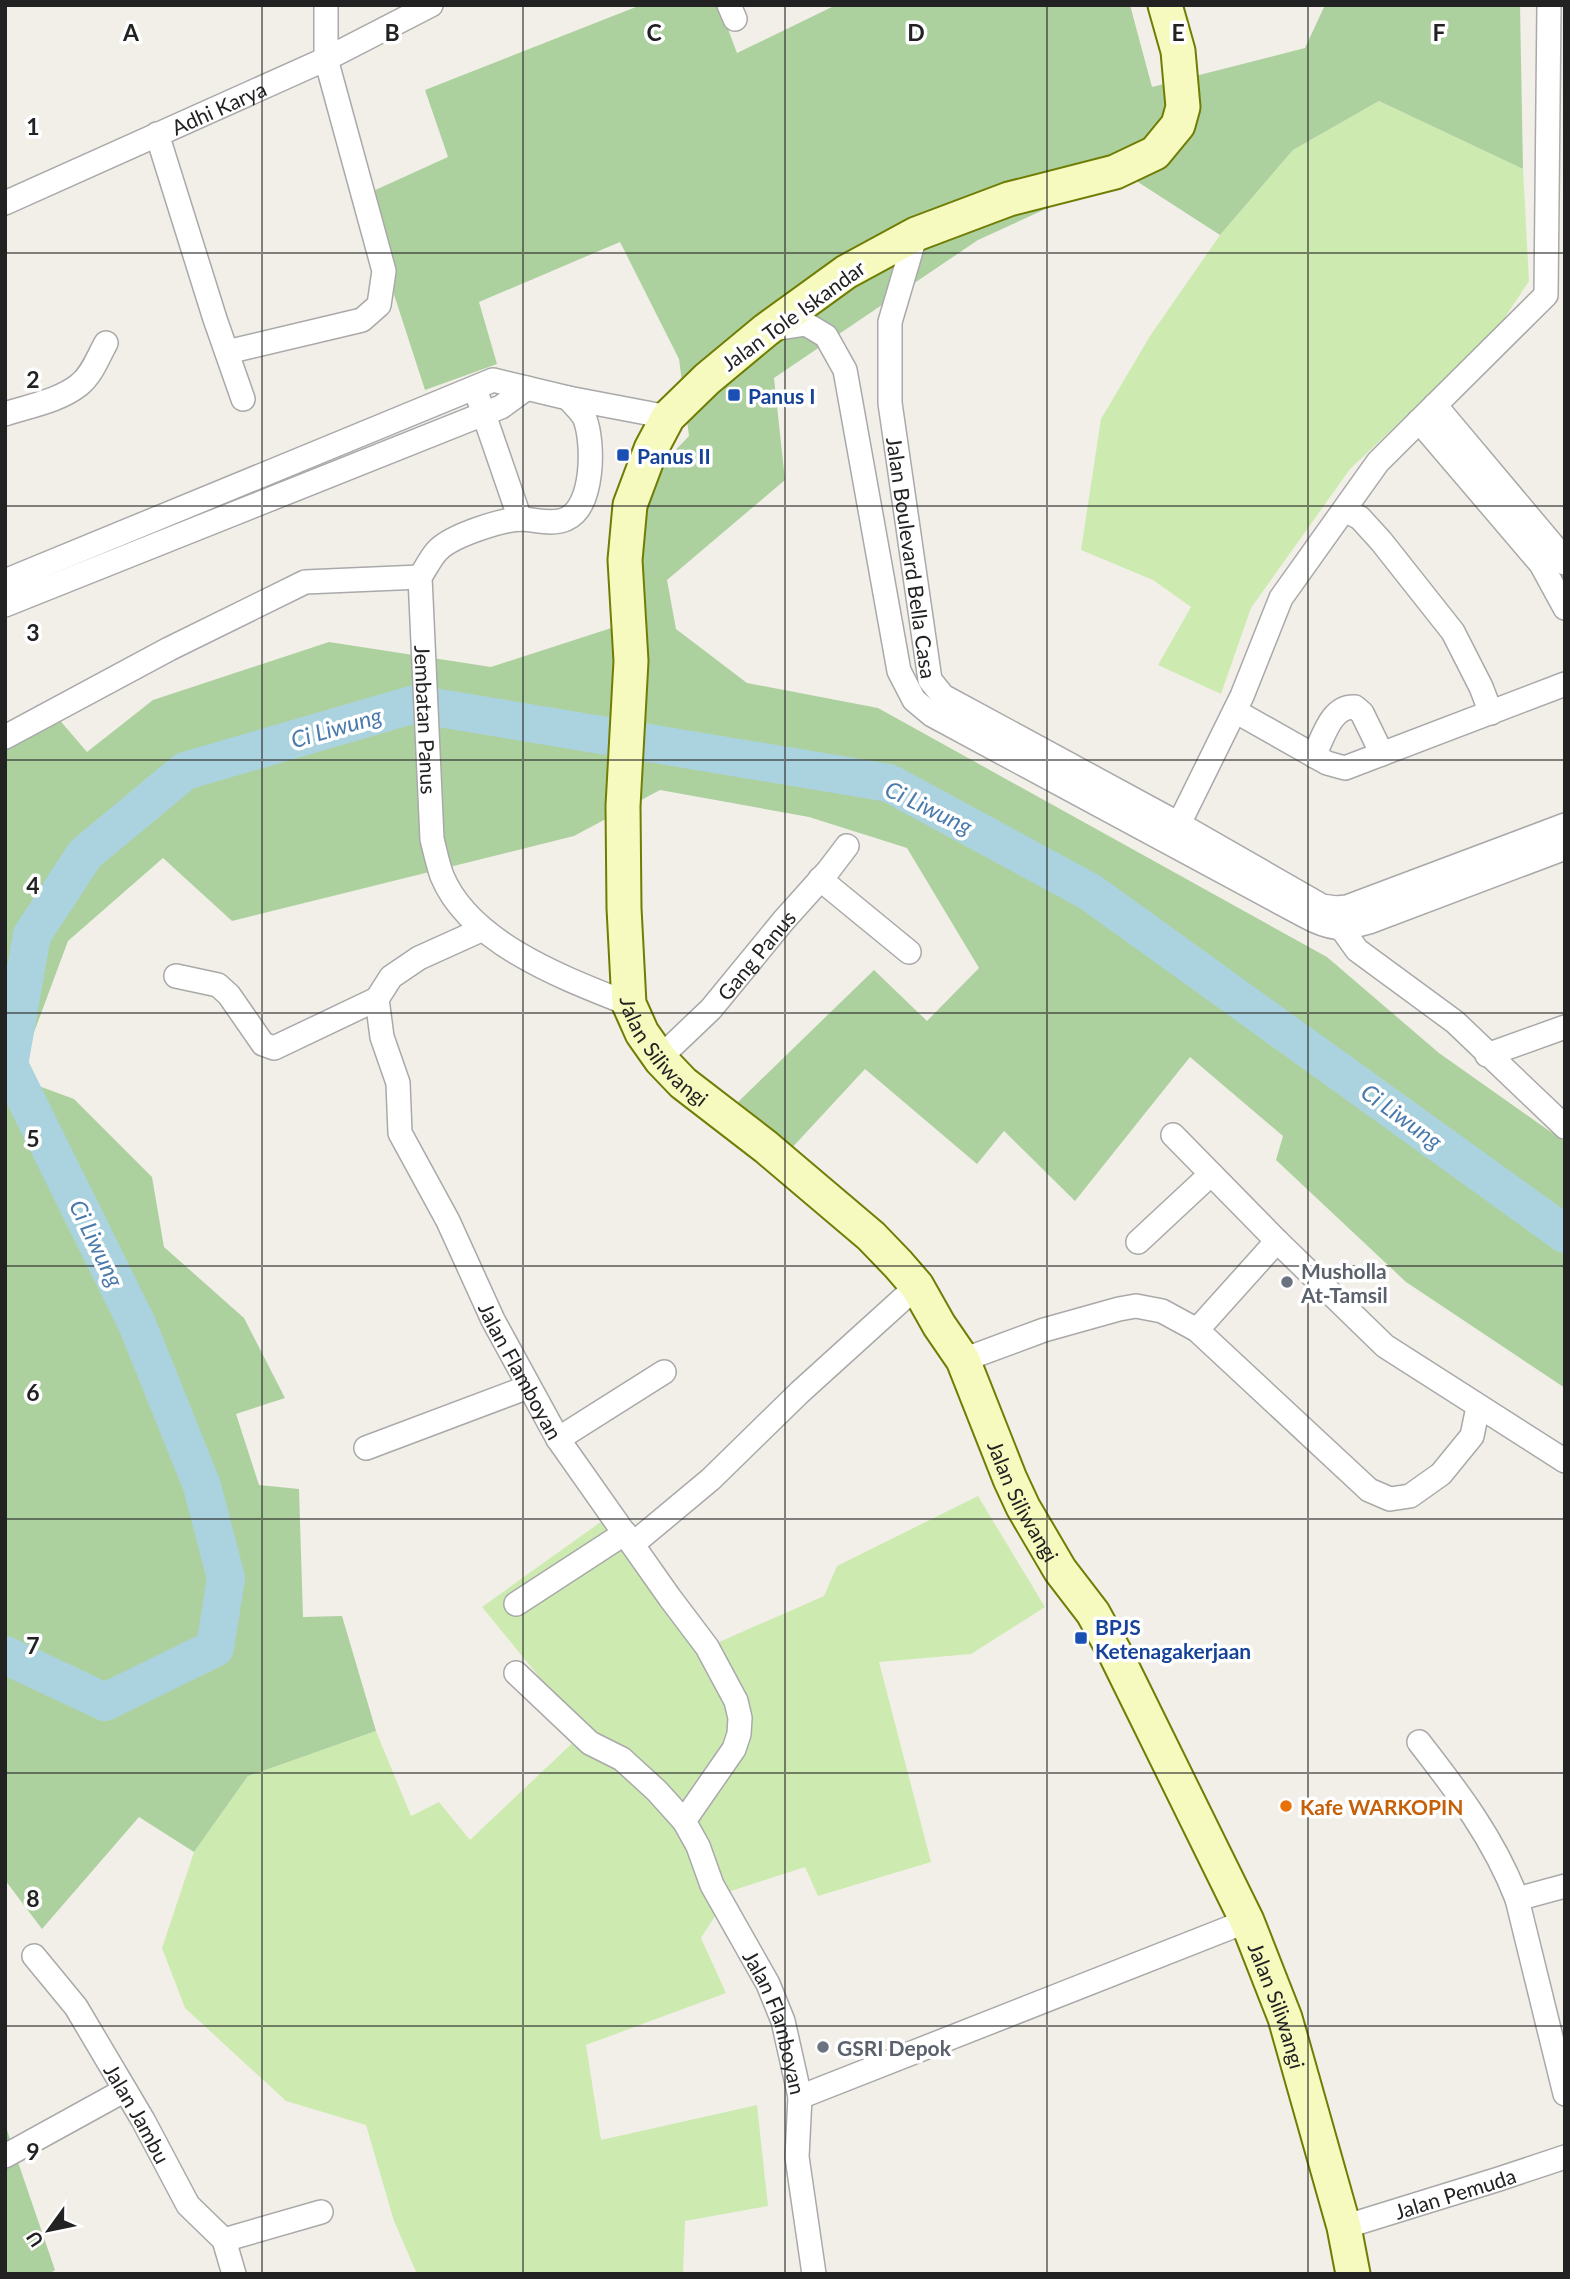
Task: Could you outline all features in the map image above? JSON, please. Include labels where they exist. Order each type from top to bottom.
[{"type":"main road","name":"Jalan Tole Iskandar","points":[[623,806],[631,661],[625,560],[630,505],[651,449],[668,417],[707,379],[766,330],[846,272],[916,234],[1009,199],[1115,172],[1155,153],[1178,125],[1183,107],[1178,51],[1165,5]]},
{"type":"main road","name":"Jalan Siliwangi","points":[[623,806],[629,1004],[642,1033],[661,1060],[683,1083],[766,1147],[871,1236],[917,1286],[962,1360],[1023,1507],[1060,1570],[1093,1613],[1115,1653],[1247,1921],[1284,2018],[1344,2227],[1353,2274]]},
{"type":"street","points":[[227,352],[362,320],[379,305],[384,271],[326,59],[326,5]]},
{"type":"street","name":"Adhi Karya","points":[[5,203],[326,59],[431,5]]},
{"type":"street","points":[[1175,833],[1234,711],[1281,598],[1378,462],[1427,413],[1555,296],[1559,167],[1557,51],[1549,5]]},
{"type":"street","points":[[157,134],[243,400]]},
{"type":"street","name":"Jalan Boulevard Bella Casa","points":[[916,234],[890,322],[890,403],[930,680],[937,705]]},
{"type":"street","name":"Jalan Boulevard Bella Casa","points":[[766,330],[806,324],[826,337],[845,370],[899,671],[914,700],[937,705],[1175,833],[1322,925],[1339,919]]},
{"type":"street","points":[[5,414],[59,396],[79,385],[106,343]]},
{"type":"street","points":[[5,580],[493,380],[668,417]]},
{"type":"street","points":[[474,387],[520,519]]},
{"type":"street","points":[[5,605],[501,407],[527,388]]},
{"type":"street","points":[[5,737],[182,642],[305,582],[420,576],[438,549],[477,528],[520,519],[544,522],[566,519],[576,512],[590,472],[584,418],[568,398]]},
{"type":"street","points":[[852,411],[890,403]]},
{"type":"street","points":[[1427,413],[1558,559],[1565,608]]},
{"type":"street","points":[[1345,510],[1360,518],[1381,541],[1453,632],[1491,713]]},
{"type":"street","points":[[876,546],[910,541]]},
{"type":"street","name":"Jembatan Panus","points":[[420,576],[432,839],[442,877],[461,907],[481,930],[558,975],[629,1004]]},
{"type":"street","points":[[1234,711],[1327,763],[1345,768],[1565,684]]},
{"type":"street","points":[[1314,756],[1330,723],[1340,710],[1347,706],[1355,707],[1362,713],[1382,754]]},
{"type":"street","points":[[1339,919],[1358,903],[1565,825]]},
{"type":"street","name":"Gang Panus","points":[[661,1060],[711,1009],[847,846]]},
{"type":"street","points":[[1339,919],[1368,922],[1565,848]]},
{"type":"street","points":[[820,879],[909,952]]},
{"type":"street","points":[[1339,919],[1357,950],[1455,1022],[1565,1127]]},
{"type":"street","points":[[176,976],[218,985],[229,995],[263,1044],[274,1048],[377,999],[391,977],[419,958],[481,930]]},
{"type":"street","name":"Jalan Flamboyan","points":[[377,999],[382,1037],[398,1083],[400,1133],[448,1221],[493,1321],[558,1439],[707,1647],[736,1701],[739,1734],[734,1749],[684,1821]]},
{"type":"street","points":[[1487,1055],[1565,1027]]},
{"type":"street","points":[[1173,1135],[1385,1346],[1565,1461]]},
{"type":"street","points":[[1138,1242],[1211,1174]]},
{"type":"street","points":[[1197,1330],[1277,1241]]},
{"type":"street","points":[[516,1604],[629,1538],[711,1479],[800,1392],[917,1286]]},
{"type":"street","points":[[962,1360],[1044,1330],[1136,1306],[1162,1311],[1197,1330],[1369,1490],[1390,1499],[1410,1496],[1441,1474],[1472,1436],[1478,1407]]},
{"type":"street","points":[[558,1439],[664,1372]]},
{"type":"street","points":[[366,1448],[528,1387]]},
{"type":"street","name":"Jalan Flamboyan","points":[[516,1673],[590,1743],[622,1759],[657,1791],[684,1821],[698,1846],[712,1885],[768,1983],[783,2021],[800,2097],[1247,1921]]},
{"type":"street","points":[[1419,1742],[1464,1799],[1506,1870],[1517,1899],[1565,2094]]},
{"type":"street","points":[[1517,1899],[1565,1886]]},
{"type":"street","name":"Jalan Jambu","points":[[34,1956],[76,2007],[188,2205],[224,2240],[234,2274]]},
{"type":"street","points":[[5,2156],[125,2091]]},
{"type":"street","points":[[800,2097],[797,2157],[814,2274]]},
{"type":"street","name":"Jalan Pemuda","points":[[1344,2227],[1565,2157]]},
{"type":"street","points":[[224,2240],[321,2212]]},
{"type":"green space","points":[[641,5],[719,5],[737,53],[836,5],[1130,5],[1152,87],[1305,48],[1325,5],[1520,5],[1523,169],[1379,101],[1293,150],[1220,235],[1124,173],[978,240],[774,378],[785,480],[667,580],[676,629],[747,683],[878,708],[1327,957],[1439,1053],[1565,1142],[1565,1388],[1406,1282],[1276,1160],[1283,1136],[1190,1057],[1075,1201],[1004,1131],[977,1164],[865,1069],[789,1151],[738,1102],[874,970],[927,1021],[979,968],[907,848],[809,817],[660,790],[574,836],[232,921],[163,858],[68,941],[17,1078],[74,1099],[152,1177],[164,1247],[244,1318],[285,1398],[236,1414],[259,1485],[299,1489],[303,1617],[342,1616],[376,1731],[248,1776],[194,1852],[139,1817],[42,1929],[5,1880],[5,739],[51,710],[87,752],[153,700],[329,642],[491,667],[633,621],[643,484],[689,436],[679,359],[620,242],[479,302],[497,364],[425,390],[362,196],[448,157],[425,90]]},
{"type":"green space","points":[[1379,101],[1523,169],[1529,281],[1496,331],[1350,469],[1251,608],[1221,694],[1158,665],[1191,607],[1153,580],[1081,550],[1101,419],[1150,336],[1220,235],[1293,150]]},
{"type":"green space","points":[[978,1496],[1045,1607],[971,1654],[879,1662],[931,1862],[818,1896],[805,1867],[731,1891],[701,1938],[726,1993],[586,2045],[601,2140],[757,2105],[768,2206],[685,2221],[683,2274],[417,2274],[394,2221],[366,2125],[286,2101],[185,2008],[162,1948],[194,1852],[248,1776],[376,1731],[411,1816],[439,1802],[470,1840],[584,1732],[482,1607],[602,1521],[701,1650],[824,1596],[837,1566]]},
{"type":"green space","points":[[7,2130],[55,2270],[49,2274],[5,2274]]},
{"type":"waterway","name":"Ci Liwung","points":[[5,1655],[105,1702],[215,1648],[226,1578],[202,1486],[137,1324],[9,1065],[32,935],[85,854],[185,771],[415,704],[889,783],[1090,892],[1565,1234]]},
{"type":"place","name":"Panus I","points":[[734,395]]},
{"type":"place","name":"Panus II","points":[[623,455]]},
{"type":"place","name":"Musholla At-Tamsil","points":[[1287,1282]]},
{"type":"place","name":"BPJS Ketenagakerjaan","points":[[1081,1638]]},
{"type":"place","name":"Kafe WARKOPIN","points":[[1286,1806]]},
{"type":"place","name":"GSRI Depok","points":[[823,2047]]}]
